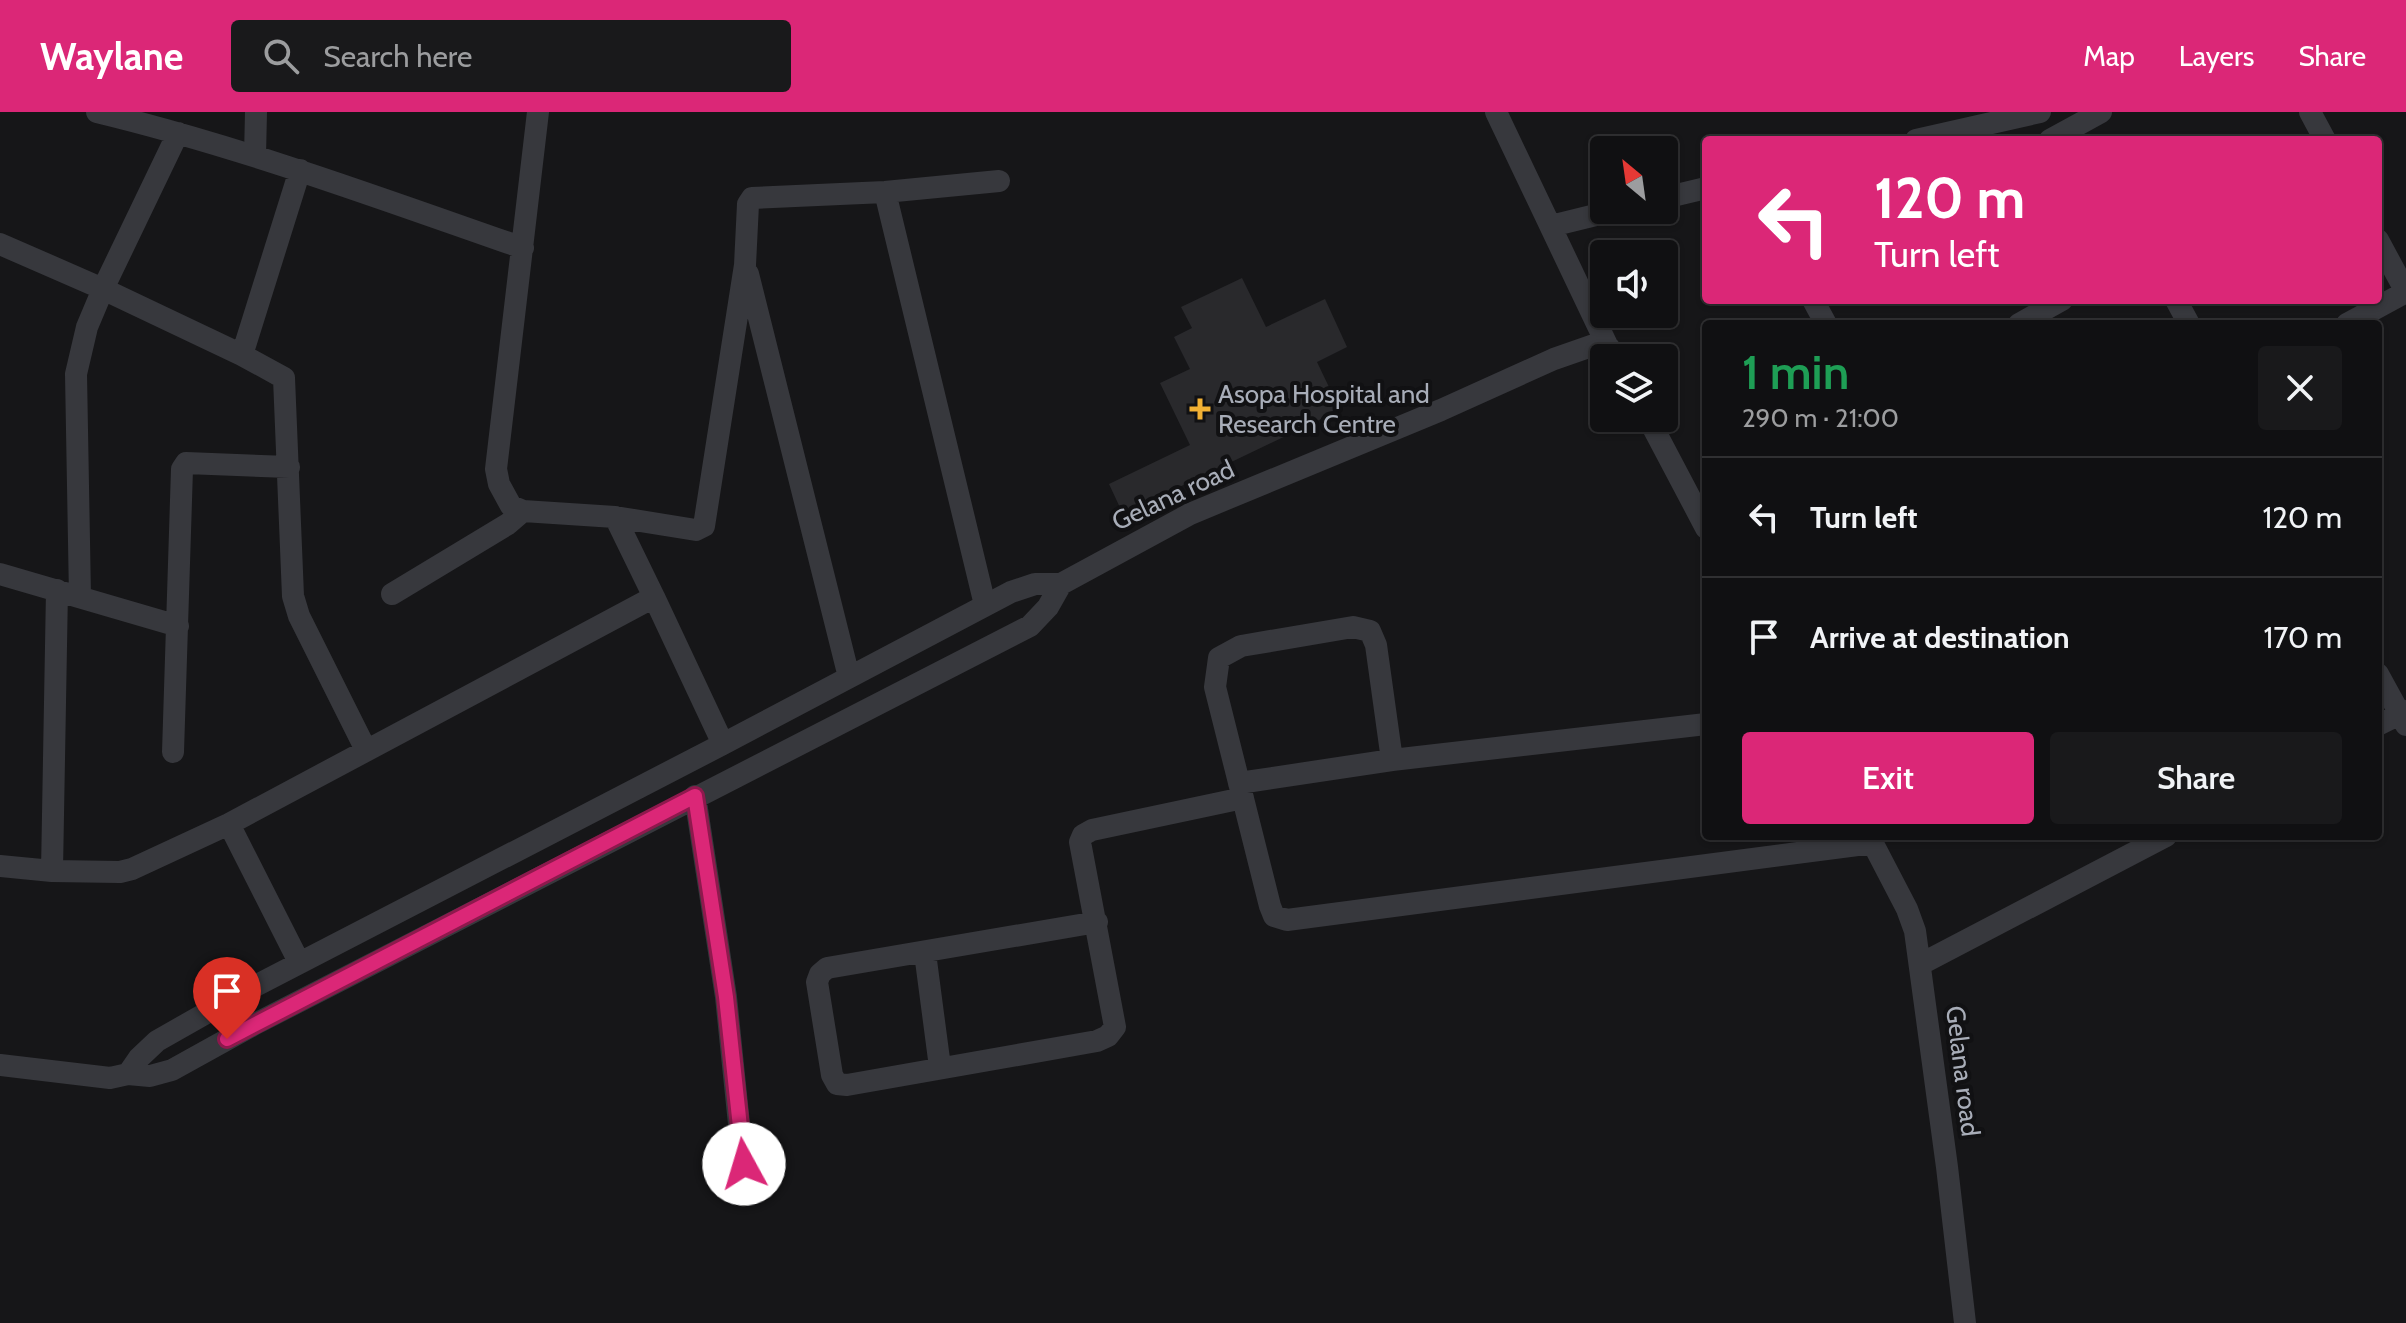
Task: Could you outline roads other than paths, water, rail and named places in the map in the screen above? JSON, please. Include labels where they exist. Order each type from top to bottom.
[{"type":"street","points":[[97,112],[150,118],[178,133],[300,170],[523,248]]},
{"type":"street","points":[[255,156],[256,112]]},
{"type":"street","points":[[538,112],[496,469],[499,484],[511,506],[523,511],[615,517],[696,530],[704,526],[745,265],[748,204],[752,198],[885,192],[999,181]]},
{"type":"street","points":[[1496,112],[1609,344]]},
{"type":"street","points":[[1934,136],[2040,112]]},
{"type":"street","points":[[2310,112],[2323,136]]},
{"type":"street","points":[[2058,136],[2087,122]]},
{"type":"street","points":[[80,597],[76,374],[87,327],[103,289],[178,133]]},
{"type":"street","points":[[242,355],[300,170]]},
{"type":"street","points":[[1678,195],[1702,189]]},
{"type":"street","points":[[885,192],[985,605]]},
{"type":"street","points":[[1551,226],[1590,216]]},
{"type":"street","points":[[0,244],[103,289],[284,378],[293,596],[366,750]]},
{"type":"street","points":[[2354,320],[2406,292],[2382,247]]},
{"type":"street","points":[[745,265],[849,677]]},
{"type":"street","points":[[2026,320],[2055,304]]},
{"type":"street","name":"Gelana road","points":[[1061,584],[1190,514],[1590,346]]},
{"type":"street","points":[[1657,432],[1700,503]]},
{"type":"street","points":[[173,752],[182,469],[186,463],[289,467]]},
{"type":"street","points":[[392,594],[508,524],[523,511]]},
{"type":"street","points":[[615,517],[723,744]]},
{"type":"street","points":[[0,574],[178,626]]},
{"type":"street","points":[[0,1065],[110,1078],[128,1074],[150,1076],[172,1070],[695,796],[1030,626],[1048,607],[1061,584],[1035,584],[1011,592],[299,962],[157,1041],[128,1074]]},
{"type":"street","points":[[52,871],[57,590]]},
{"type":"street","points":[[0,866],[52,871],[120,872],[132,869],[229,824],[654,597]]},
{"type":"street","points":[[1392,760],[1376,645],[1370,631],[1353,627],[1241,646],[1219,658],[1215,687],[1270,906],[1274,916],[1287,920],[1871,840]]},
{"type":"street","points":[[2382,681],[2404,717],[2382,724]]},
{"type":"street","points":[[1097,922],[827,968],[817,982],[832,1075],[837,1084],[847,1085],[1097,1041],[1108,1036],[1115,1027],[1097,922],[1080,842],[1083,835],[1092,830],[1241,791],[1392,760],[1702,724]]},
{"type":"street","points":[[695,796],[726,997],[746,1192]]},
{"type":"street","points":[[229,824],[299,962]]},
{"type":"street","name":"Gelana road","points":[[1871,840],[1907,909],[1921,964],[1965,1323]]},
{"type":"street","points":[[1921,964],[2158,840]]},
{"type":"street","points":[[925,953],[940,1067]]},
{"type":"street","points":[[238,995],[255,1024]]},
{"type":"place","name":"Asopa Hospital and Research Centre","points":[[1200,409]]}]
